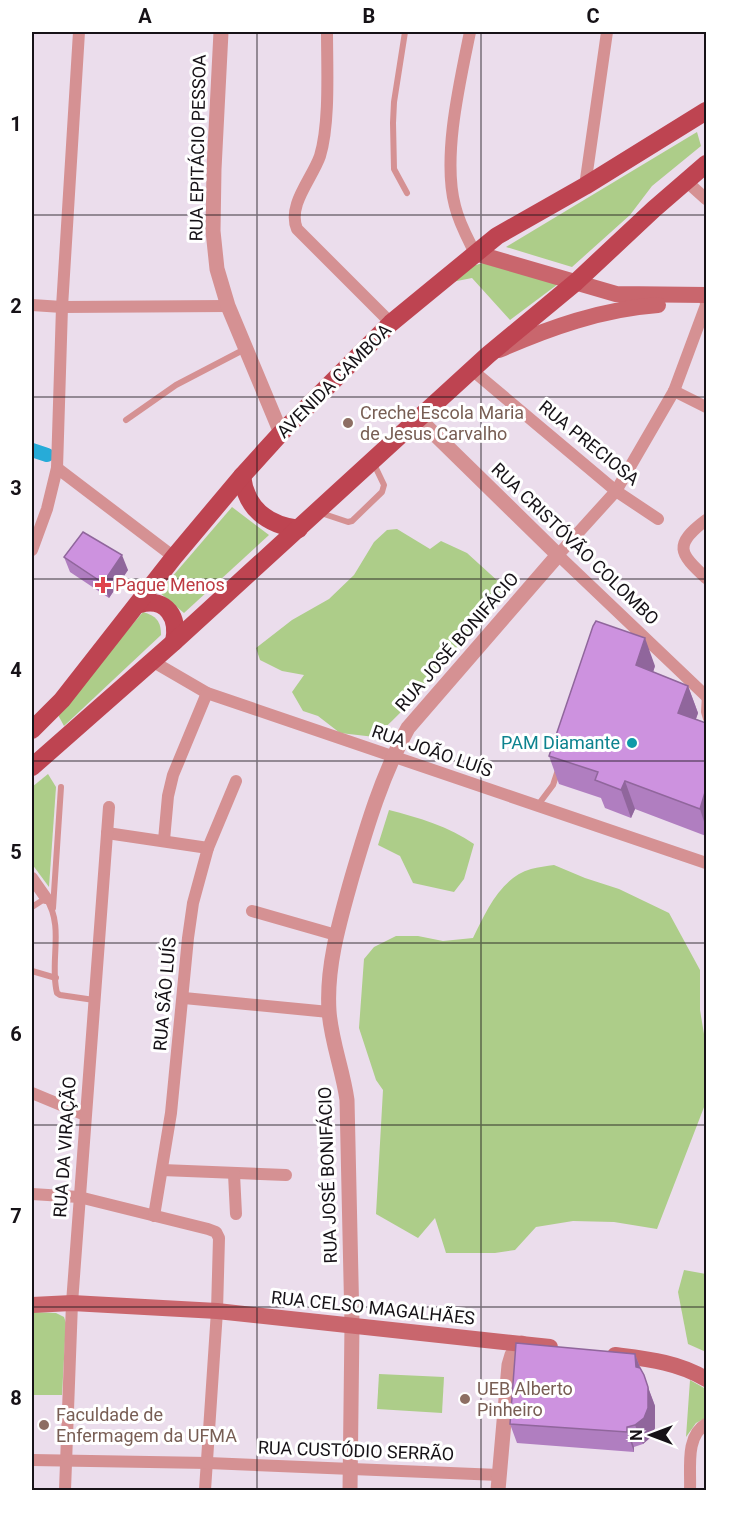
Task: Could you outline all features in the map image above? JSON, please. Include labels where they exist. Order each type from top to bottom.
[{"type":"main road","name":"AVENIDA CAMBOA","points":[[32,730],[62,700],[140,604],[174,557],[242,476],[281,433],[391,323],[497,236],[702,117]]},
{"type":"main road","points":[[654,209],[670,186],[706,153]]},
{"type":"main road","points":[[32,767],[318,512],[417,418],[576,282],[706,164]]},
{"type":"main road","points":[[475,253],[616,294],[706,300]]},
{"type":"main road","points":[[488,355],[533,335],[586,317],[639,307],[706,300]]},
{"type":"main road","points":[[242,476],[246,496],[260,515],[280,526],[299,529]]},
{"type":"main road","points":[[140,604],[156,603],[170,612],[175,621],[174,642]]},
{"type":"main road","name":"RUA CELSO MAGALHÃES","points":[[32,1305],[72,1303],[217,1311],[568,1349]]},
{"type":"main road","points":[[603,1353],[660,1360],[686,1368],[706,1379]]},
{"type":"street","points":[[32,550],[47,509],[57,468],[62,307],[79,32]]},
{"type":"street","name":"RUA EPITÁCIO PESSOA","points":[[221,32],[213,231],[218,269],[228,306],[281,433]]},
{"type":"street","points":[[327,32],[324,142],[296,208],[294,220],[297,229],[391,323]]},
{"type":"street","points":[[470,32],[455,115],[450,162],[454,204],[475,253]]},
{"type":"street","points":[[585,186],[608,32]]},
{"type":"street","points":[[686,181],[706,199]]},
{"type":"street","points":[[558,555],[616,491],[674,391],[706,300]]},
{"type":"street","points":[[32,305],[62,307],[228,306]]},
{"type":"street","name":"RUA PRECIOSA","points":[[472,370],[616,491],[658,519]]},
{"type":"street","points":[[674,391],[706,407]]},
{"type":"street","name":"RUA CRISTÓVÃO COLOMBO","points":[[417,418],[624,622],[706,695]]},
{"type":"street","points":[[57,468],[174,557]]},
{"type":"street","points":[[706,520],[686,539],[682,547],[684,555],[706,578]]},
{"type":"street","name":"RUA JOSÉ BONIFÁCIO","points":[[350,1491],[352,1324],[347,1100],[329,1012],[336,935],[367,826],[392,757],[408,728],[558,555]]},
{"type":"street","name":"RUA JOÃO LUÍS","points":[[152,661],[207,693],[706,862]]},
{"type":"street","points":[[164,840],[172,775],[207,693]]},
{"type":"street","name":"RUA SÃO LUÍS","points":[[154,1216],[171,1113],[193,903],[208,848],[236,781]]},
{"type":"street","name":"RUA DA VIRAÇÃO","points":[[65,1491],[72,1303],[109,807]]},
{"type":"street","points":[[106,833],[208,848]]},
{"type":"street","points":[[32,878],[50,903]]},
{"type":"street","points":[[252,911],[336,935]]},
{"type":"street","points":[[184,998],[329,1012]]},
{"type":"street","points":[[32,1093],[85,1115]]},
{"type":"street","points":[[162,1170],[286,1175]]},
{"type":"street","points":[[234,1174],[236,1214]]},
{"type":"street","points":[[32,1194],[79,1197],[216,1232],[219,1238],[217,1311],[206,1491]]},
{"type":"street","points":[[499,1483],[509,1365],[512,1355],[522,1343]]},
{"type":"street","points":[[690,1491],[693,1441],[696,1433],[706,1424]]},
{"type":"street","name":"RUA CUSTÓDIO SERRÃO","points":[[32,1460],[208,1463],[351,1469],[499,1483]]},
{"type":"lane","points":[[405,32],[393,123],[394,170],[407,193]]},
{"type":"lane","points":[[126,420],[176,385],[246,349]]},
{"type":"lane","points":[[318,512],[348,522],[352,521],[382,492],[384,485],[372,461]]},
{"type":"lane","points":[[706,695],[704,712],[706,719]]},
{"type":"lane","points":[[538,806],[553,785],[561,763]]},
{"type":"lane","points":[[61,787],[50,903],[56,923],[56,991],[60,995],[94,1000]]},
{"type":"lane","points":[[32,907],[50,903]]},
{"type":"lane","points":[[32,971],[56,978]]},
{"type":"green space","points":[[697,132],[701,146],[652,186],[630,215],[572,267],[506,247]]},
{"type":"green space","points":[[483,263],[558,284],[510,320],[472,278],[452,282],[472,266]]},
{"type":"green space","points":[[232,507],[269,535],[184,613],[159,592]]},
{"type":"green space","points":[[397,529],[430,549],[441,541],[467,553],[500,583],[501,592],[425,685],[375,737],[340,733],[318,716],[303,711],[292,692],[304,675],[282,671],[260,660],[256,648],[292,620],[329,599],[354,575],[374,542],[387,530]]},
{"type":"green space","points":[[143,612],[157,620],[161,635],[64,726],[57,713]]},
{"type":"green space","points":[[48,774],[56,787],[49,887],[32,864],[32,787]]},
{"type":"green space","points":[[389,810],[422,819],[474,844],[464,879],[454,892],[413,883],[400,856],[378,845]]},
{"type":"green space","points":[[554,865],[619,889],[669,913],[700,970],[700,1010],[706,1039],[706,1102],[657,1229],[614,1222],[573,1221],[536,1227],[515,1250],[495,1253],[446,1253],[435,1218],[418,1238],[376,1214],[383,1090],[376,1080],[359,1028],[364,959],[374,947],[396,936],[418,936],[443,941],[473,938],[502,888],[520,873]]},
{"type":"green space","points":[[684,1270],[706,1274],[706,1352],[688,1344],[678,1292]]},
{"type":"green space","points":[[32,1312],[56,1313],[64,1317],[66,1323],[62,1395],[32,1395]]},
{"type":"green space","points":[[379,1374],[444,1377],[442,1413],[377,1409]]},
{"type":"green space","points":[[690,1380],[706,1389],[706,1418],[696,1423],[686,1437]]},
{"type":"building","points":[[83,532],[122,555],[103,583],[64,557]]},
{"type":"building","name":"PAM Diamante","points":[[596,621],[645,638],[636,665],[688,686],[678,713],[706,723],[706,789],[700,809],[625,781],[621,790],[595,780],[598,772],[549,756]]},
{"type":"building","points":[[516,1343],[635,1354],[636,1367],[640,1368],[648,1387],[648,1408],[644,1418],[635,1425],[627,1427],[627,1432],[510,1424]]},
{"type":"waterway","points":[[32,450],[47,455]]},
{"type":"place","name":"Creche Escola Maria de Jesus Carvalho","points":[[348,423]]},
{"type":"place","name":"Pague Menos","points":[[103,585]]},
{"type":"place","name":"PAM Diamante","points":[[632,743]]},
{"type":"place","name":"UEB Alberto Pinheiro","points":[[465,1399]]},
{"type":"place","name":"Faculdade de Enfermagem da UFMA","points":[[44,1425]]}]
